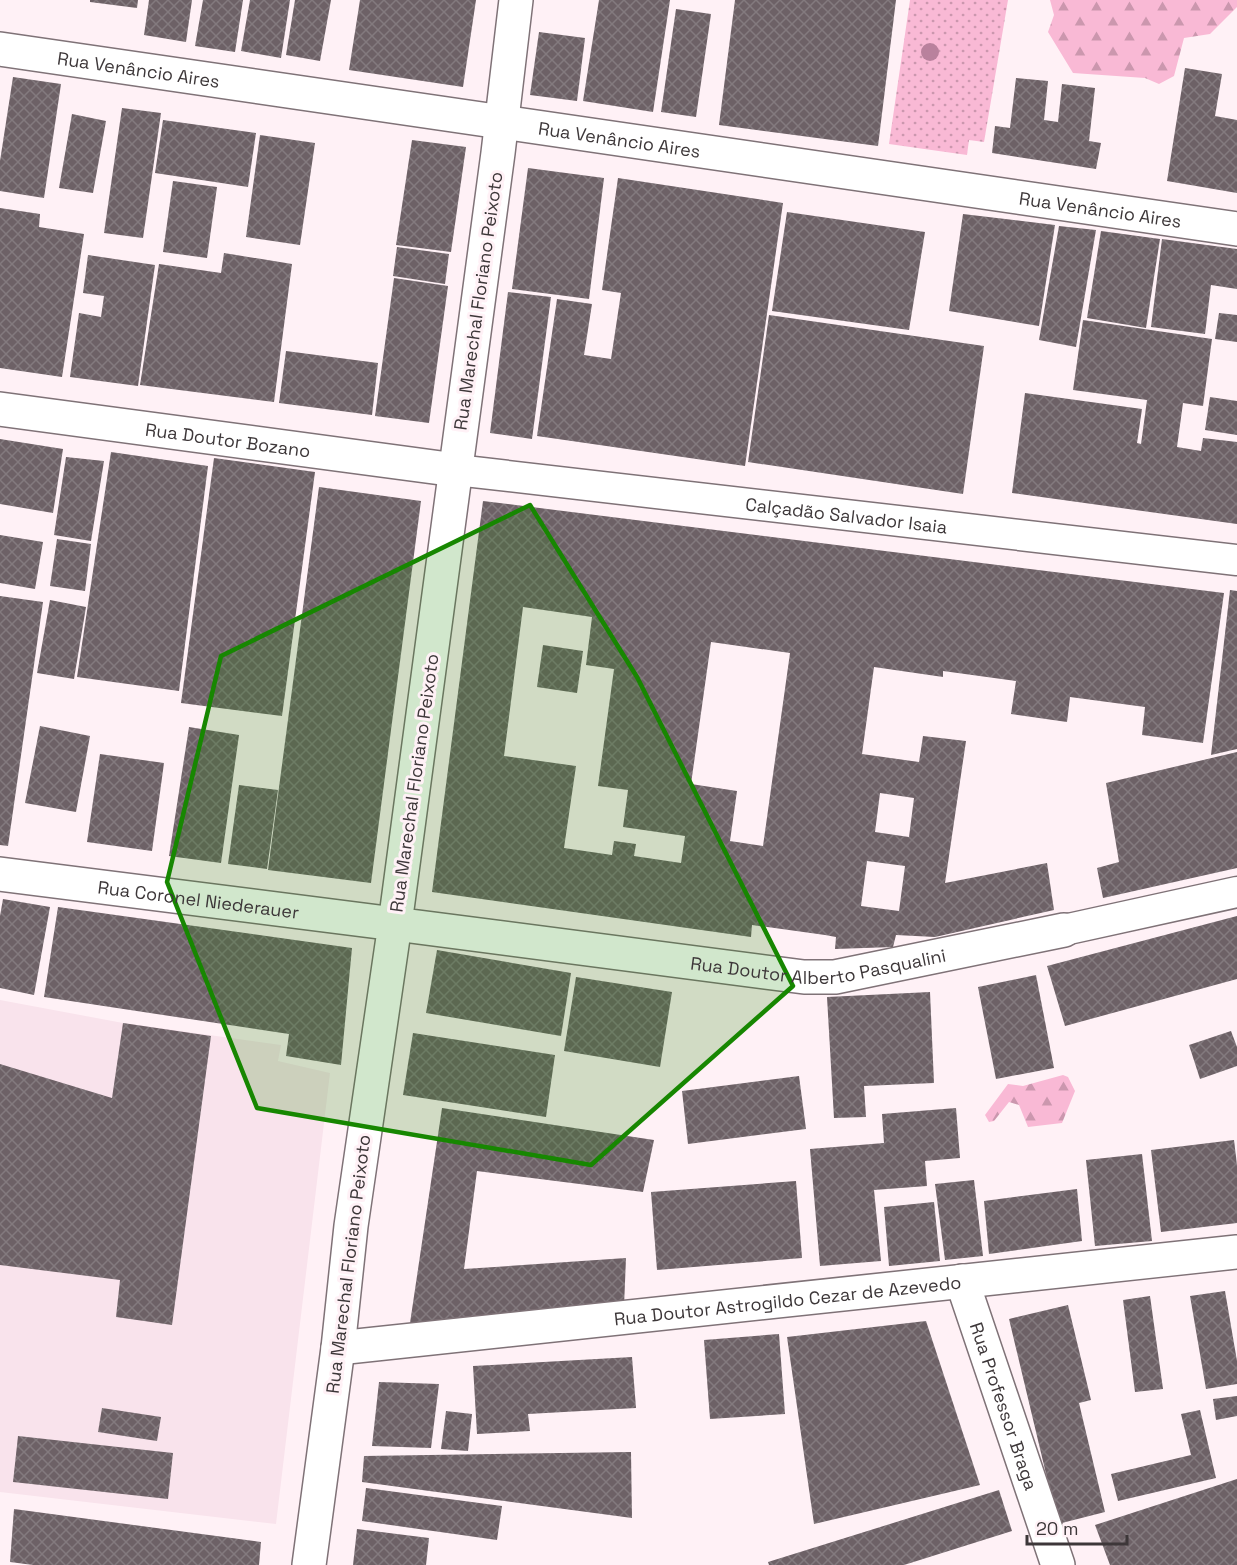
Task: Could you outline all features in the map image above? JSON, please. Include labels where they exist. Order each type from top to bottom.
[{"type":"street","name":"Rua Marechal Floriano Peixoto","points":[[309,1565],[338,1348],[351,1226],[395,924],[502,123],[516,0]]},
{"type":"street","name":"Rua Venâncio Aires","points":[[0,49],[1237,229]]},
{"type":"street","name":"Rua Doutor Bozano","points":[[0,409],[456,470]]},
{"type":"street","name":"Calçadão Salvador Isaia","points":[[456,470],[1237,560]]},
{"type":"street","name":"Rua Coronel Niederauer","points":[[0,874],[395,924]]},
{"type":"street","name":"Rua Doutor Alberto Pasqualini","points":[[395,924],[804,977],[835,977],[1237,892]]},
{"type":"street","name":"Rua Doutor Astrogildo Cezar de Azevedo","points":[[338,1348],[1237,1251]]},
{"type":"street","name":"Rua Professor Braga","points":[[962,1281],[1058,1565]]},
{"type":"highlighted area","points":[[530,505],[637,677],[793,986],[591,1165],[257,1108],[167,882],[221,656]]},
{"type":"shaded area","points":[[0,1000],[123,1023],[281,1045],[278,1061],[330,1073],[276,1524],[0,1492]]},
{"type":"green space","points":[[910,0],[1008,0],[984,142],[969,140],[967,155],[889,144]]},
{"type":"green space","points":[[1050,0],[1237,0],[1237,7],[1210,34],[1184,38],[1174,76],[1159,84],[1145,78],[1073,73],[1048,32],[1054,15]]},
{"type":"green space","points":[[1063,1075],[1068,1077],[1075,1091],[1062,1123],[1028,1127],[1019,1105],[1009,1102],[994,1121],[989,1122],[985,1115],[1008,1084],[1023,1086]]},
{"type":"building","points":[[90,0],[138,0],[137,8],[90,2]]},
{"type":"building","points":[[149,0],[192,0],[186,42],[144,35]]},
{"type":"building","points":[[203,0],[243,0],[235,52],[195,46]]},
{"type":"building","points":[[250,0],[290,0],[281,58],[241,51]]},
{"type":"building","points":[[295,0],[331,0],[320,61],[286,55]]},
{"type":"building","points":[[360,0],[476,0],[463,87],[349,70]]},
{"type":"building","points":[[599,0],[670,0],[653,112],[583,101]]},
{"type":"building","points":[[735,0],[896,0],[878,146],[719,125]]},
{"type":"building","points":[[676,9],[711,14],[696,117],[661,112]]},
{"type":"building","points":[[539,32],[585,38],[577,101],[530,95]]},
{"type":"building","points":[[1185,68],[1222,74],[1215,116],[1237,120],[1237,193],[1167,181]]},
{"type":"building","points":[[13,77],[61,84],[44,198],[0,191],[0,161]]},
{"type":"building","points":[[1016,78],[1048,81],[1044,120],[1058,122],[1062,84],[1095,88],[1089,141],[1101,143],[1096,169],[992,153],[995,126],[1010,128]]},
{"type":"building","points":[[122,108],[161,113],[143,238],[104,233]]},
{"type":"building","points":[[72,114],[106,121],[93,193],[59,188]]},
{"type":"building","points":[[163,120],[256,133],[248,187],[155,173]]},
{"type":"building","points":[[260,135],[315,143],[300,245],[246,237]]},
{"type":"building","points":[[412,140],[466,147],[451,252],[396,245]]},
{"type":"building","points":[[528,168],[604,178],[589,299],[512,289]]},
{"type":"building","points":[[618,178],[783,203],[745,466],[537,436],[557,299],[592,304],[584,355],[611,359],[621,293],[602,290]]},
{"type":"building","points":[[173,181],[217,187],[207,258],[163,252]]},
{"type":"building","points":[[0,208],[40,214],[39,227],[84,234],[62,377],[0,368]]},
{"type":"building","points":[[787,212],[925,232],[909,330],[772,311]]},
{"type":"building","points":[[963,214],[1055,225],[1039,326],[949,311]]},
{"type":"building","points":[[1059,226],[1096,230],[1076,347],[1039,340]]},
{"type":"building","points":[[1101,231],[1160,239],[1146,328],[1087,318]]},
{"type":"building","points":[[1162,239],[1237,249],[1237,289],[1211,285],[1205,334],[1151,327]]},
{"type":"building","points":[[397,247],[449,254],[445,284],[393,276]]},
{"type":"building","points":[[224,253],[292,264],[274,402],[140,385],[159,264],[221,273]]},
{"type":"building","points":[[88,255],[155,265],[138,386],[70,377],[79,313],[101,317],[104,296],[83,293]]},
{"type":"building","points":[[394,278],[448,286],[429,423],[375,416]]},
{"type":"building","points":[[508,292],[551,297],[532,439],[490,433]]},
{"type":"building","points":[[1219,313],[1237,315],[1237,342],[1215,339]]},
{"type":"building","points":[[769,315],[984,346],[963,494],[748,462]]},
{"type":"building","points":[[1083,320],[1212,339],[1203,406],[1183,403],[1177,447],[1201,451],[1203,438],[1237,442],[1237,524],[1012,493],[1025,393],[1142,409],[1137,443],[1141,444],[1147,400],[1073,390]]},
{"type":"building","points":[[286,351],[378,363],[372,415],[279,403]]},
{"type":"building","points":[[1210,397],[1237,401],[1237,435],[1205,430]]},
{"type":"building","points":[[0,439],[63,449],[53,513],[0,504]]},
{"type":"building","points":[[111,452],[208,466],[179,691],[77,677]]},
{"type":"building","points":[[66,457],[104,461],[91,541],[54,535]]},
{"type":"building","points":[[214,458],[315,472],[282,716],[181,703]]},
{"type":"building","points":[[319,487],[421,501],[371,883],[268,870]]},
{"type":"building","points":[[483,501],[1224,593],[1203,743],[1142,735],[1145,707],[1070,697],[1067,722],[1011,714],[1016,681],[943,671],[943,677],[874,667],[862,754],[919,762],[923,736],[966,741],[945,883],[1047,863],[1054,910],[935,937],[896,935],[893,947],[835,949],[836,937],[825,935],[752,925],[751,937],[432,892]],"holes":[[[523,607],[592,617],[586,665],[614,669],[598,786],[628,790],[623,827],[685,836],[681,863],[634,856],[636,844],[614,841],[612,855],[564,848],[576,766],[504,756]],[[711,642],[790,653],[763,846],[730,841],[737,791],[691,784]],[[880,793],[914,798],[909,837],[875,832]],[[867,861],[905,866],[899,911],[861,906]]]},
{"type":"building","points":[[0,535],[43,542],[35,589],[0,583]]},
{"type":"building","points":[[57,539],[91,544],[85,591],[50,586]]},
{"type":"building","points":[[1230,590],[1237,591],[1237,749],[1211,755]]},
{"type":"building","points":[[0,596],[43,602],[8,846],[0,845]]},
{"type":"building","points":[[50,600],[86,607],[74,679],[37,673]]},
{"type":"building","points":[[543,645],[583,651],[577,693],[537,687]]},
{"type":"building","points":[[40,726],[90,736],[76,812],[25,803]]},
{"type":"building","points":[[189,727],[239,735],[221,863],[169,856]]},
{"type":"building","points":[[1237,752],[1237,868],[1103,898],[1097,868],[1119,862],[1106,783]]},
{"type":"building","points":[[100,754],[164,763],[152,851],[87,842]]},
{"type":"building","points":[[239,785],[278,790],[267,869],[228,864]]},
{"type":"building","points":[[3,899],[50,907],[34,995],[0,988],[0,916]]},
{"type":"building","points":[[58,907],[352,948],[341,1065],[286,1056],[289,1034],[44,997]]},
{"type":"building","points":[[1237,916],[1237,979],[1065,1026],[1047,966]]},
{"type":"building","points":[[437,950],[571,973],[561,1036],[426,1013]]},
{"type":"building","points":[[1036,975],[1054,1068],[996,1079],[978,987]]},
{"type":"building","points":[[576,977],[672,992],[660,1067],[564,1051]]},
{"type":"building","points":[[930,992],[934,1083],[864,1086],[866,1117],[834,1118],[827,997]]},
{"type":"building","points":[[123,1023],[211,1036],[172,1325],[116,1317],[120,1280],[0,1265],[0,1064],[112,1098]]},
{"type":"building","points":[[1231,1031],[1237,1047],[1237,1066],[1200,1079],[1189,1045]]},
{"type":"building","points":[[413,1033],[555,1055],[546,1117],[403,1095]]},
{"type":"building","points":[[799,1076],[806,1129],[688,1144],[682,1091]]},
{"type":"building","points":[[442,1108],[654,1140],[643,1192],[477,1171],[464,1269],[626,1258],[624,1307],[410,1323]]},
{"type":"building","points":[[956,1108],[960,1158],[925,1161],[927,1186],[874,1190],[881,1261],[820,1266],[810,1149],[884,1143],[882,1114]]},
{"type":"building","points":[[1234,1140],[1237,1165],[1237,1223],[1161,1232],[1151,1150]]},
{"type":"building","points":[[1142,1154],[1152,1241],[1095,1246],[1086,1160]]},
{"type":"building","points":[[974,1180],[983,1256],[945,1260],[935,1184]]},
{"type":"building","points":[[796,1181],[802,1258],[657,1270],[651,1192]]},
{"type":"building","points":[[1077,1189],[1082,1241],[989,1254],[984,1201]]},
{"type":"building","points":[[934,1202],[940,1261],[889,1266],[884,1207]]},
{"type":"building","points":[[1225,1291],[1237,1361],[1237,1384],[1206,1389],[1190,1296]]},
{"type":"building","points":[[1150,1296],[1163,1389],[1135,1392],[1123,1300]]},
{"type":"building","points":[[1068,1305],[1091,1400],[1079,1403],[1105,1512],[1058,1524],[1009,1319]]},
{"type":"building","points":[[926,1321],[980,1485],[814,1524],[787,1337]]},
{"type":"building","points":[[779,1334],[785,1414],[710,1419],[704,1340]]},
{"type":"building","points":[[632,1357],[636,1408],[528,1414],[530,1431],[477,1434],[473,1366]]},
{"type":"building","points":[[379,1382],[439,1384],[431,1448],[372,1446]]},
{"type":"building","points":[[1237,1396],[1237,1416],[1216,1420],[1213,1399]]},
{"type":"building","points":[[102,1408],[161,1417],[157,1441],[98,1432]]},
{"type":"building","points":[[1200,1410],[1216,1478],[1118,1501],[1111,1474],[1191,1455],[1181,1414]]},
{"type":"building","points":[[446,1411],[472,1414],[468,1451],[441,1449]]},
{"type":"building","points":[[18,1436],[173,1453],[168,1499],[13,1482]]},
{"type":"building","points":[[631,1452],[632,1518],[362,1482],[364,1456]]},
{"type":"building","points":[[1237,1479],[1237,1565],[1110,1565],[1095,1525]]},
{"type":"building","points":[[366,1488],[502,1506],[497,1540],[362,1521]]},
{"type":"building","points":[[999,1490],[1012,1531],[904,1565],[769,1565],[768,1562]]},
{"type":"building","points":[[14,1509],[261,1542],[259,1565],[33,1565],[10,1562]]},
{"type":"building","points":[[357,1529],[429,1538],[426,1565],[353,1565]]}]
